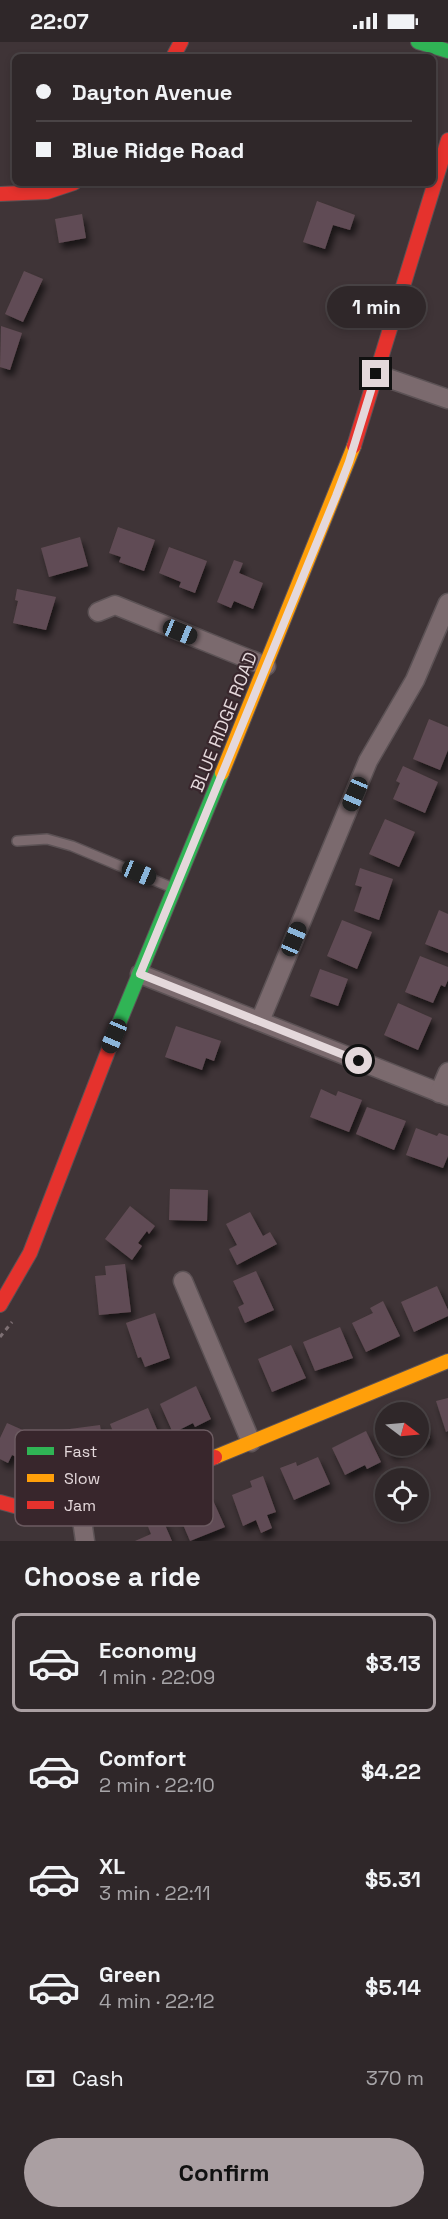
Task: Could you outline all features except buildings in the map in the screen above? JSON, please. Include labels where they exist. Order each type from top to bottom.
[{"type":"street","points":[[418,42],[448,51]]},
{"type":"street","name":"BLUE RIDGE ROAD","points":[[436,179],[448,140]]},
{"type":"street","points":[[0,194],[31,194],[68,186]]},
{"type":"street","name":"BLUE RIDGE ROAD","points":[[0,1305],[30,1253],[97,1077],[349,462],[434,186]]},
{"type":"street","points":[[376,374],[448,399]]},
{"type":"street","points":[[260,1022],[368,761],[415,680],[448,603]]},
{"type":"street","points":[[98,612],[115,606],[266,666]]},
{"type":"street","points":[[140,974],[444,1094],[448,1072]]},
{"type":"street","points":[[183,1281],[251,1442]]},
{"type":"street","points":[[213,1458],[448,1361]]},
{"type":"street","points":[[0,1502],[15,1508]]},
{"type":"street","points":[[83,1526],[85,1541]]},
{"type":"lane","points":[[17,841],[47,839],[72,846],[175,889]]},
{"type":"traffic: fast","points":[[418,42],[448,51]]},
{"type":"traffic: fast","points":[[117,1028],[222,773]]},
{"type":"traffic: slow","points":[[222,773],[354,446]]},
{"type":"traffic: slow","points":[[215,1457],[448,1361]]},
{"type":"traffic: jam","points":[[175,54],[181,42]]},
{"type":"traffic: jam","points":[[436,179],[448,140]]},
{"type":"traffic: jam","points":[[0,194],[47,192],[65,186]]},
{"type":"traffic: jam","points":[[354,446],[434,186]]},
{"type":"traffic: jam","points":[[0,1305],[30,1253],[117,1028]]},
{"type":"traffic: jam","points":[[0,1502],[15,1506]]},
{"type":"route","points":[[359,1061],[140,974],[336,496],[376,374]]}]
